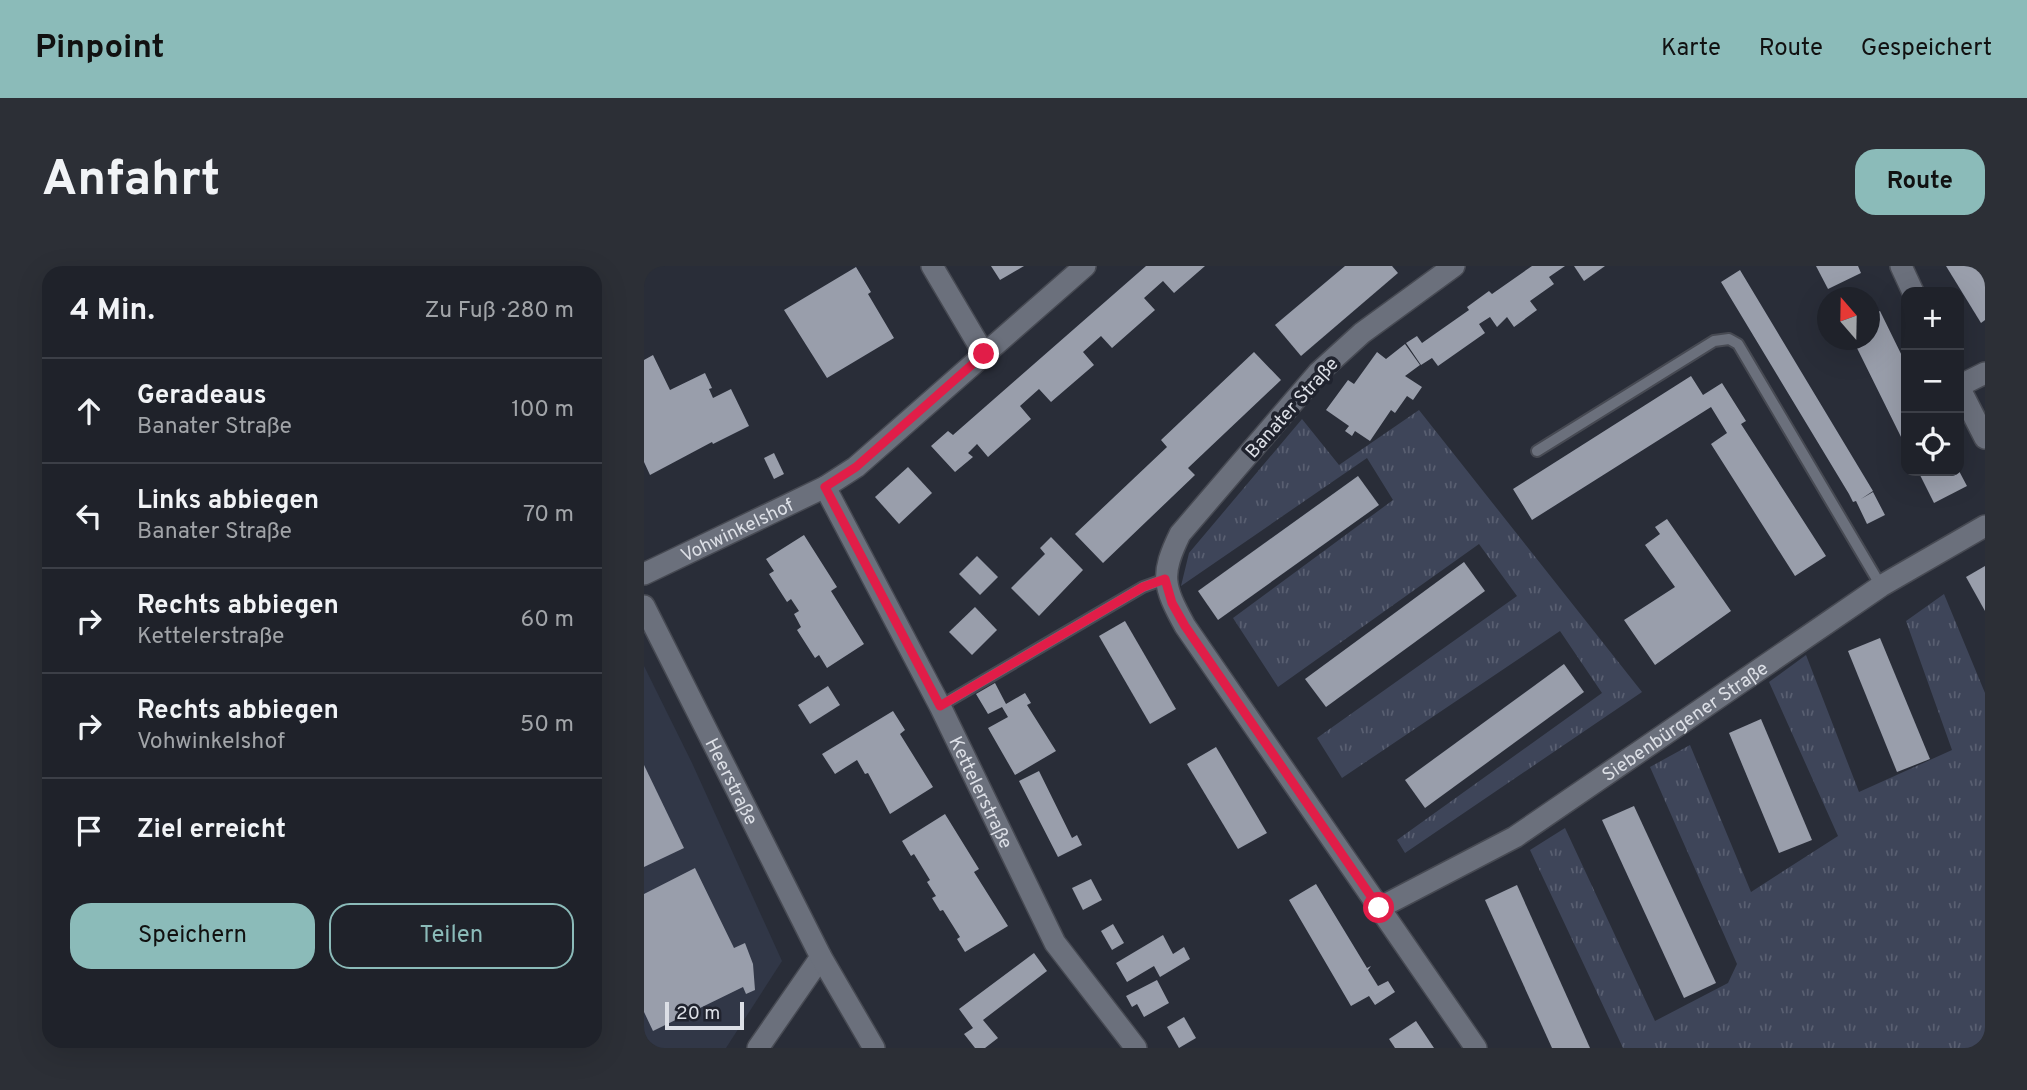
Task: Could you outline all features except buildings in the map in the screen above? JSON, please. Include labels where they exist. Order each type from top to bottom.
[{"type":"street","points":[[932,266],[984,354]]},
{"type":"street","name":"Vohwinkelshof","points":[[644,574],[825,487],[856,467],[1085,266]]},
{"type":"street","points":[[1901,266],[1911,287]]},
{"type":"street","name":"Banater Straße","points":[[1165,579],[1168,558],[1180,534],[1318,373],[1362,333],[1449,267]]},
{"type":"street","points":[[1964,384],[1985,373]]},
{"type":"street","points":[[1964,396],[1985,438]]},
{"type":"street","name":"Kettelerstraße","points":[[825,487],[940,706],[1055,943],[1136,1048]]},
{"type":"street","name":"Siebenbürgener Straße","points":[[1379,908],[1515,837],[1881,586],[1985,526]]},
{"type":"street","points":[[1165,579],[1172,603],[1185,626],[1476,1048]]},
{"type":"street","name":"Heerstraße","points":[[644,606],[821,957],[874,1048]]},
{"type":"street","points":[[758,1048],[821,957]]},
{"type":"lane","points":[[1536,451],[1714,341],[1729,339],[1738,344],[1881,586]]},
{"type":"lane","points":[[940,706],[1143,587],[1165,579]]},
{"type":"shaded area","points":[[644,666],[692,763],[782,961],[726,1048],[644,1048]]},
{"type":"green space","points":[[1419,410],[1642,692],[1405,853],[1397,840],[1602,693],[1560,631],[1342,778],[1317,738],[1517,596],[1479,544],[1278,687],[1233,618],[1393,500],[1367,458],[1181,586],[1189,553],[1302,419],[1339,465]]},
{"type":"green space","points":[[1944,594],[1985,693],[1985,1048],[1623,1048],[1530,850],[1565,828],[1655,1021],[1728,983],[1737,964],[1650,767],[1690,745],[1751,892],[1838,836],[1769,682],[1806,655],[1859,792],[1952,750],[1906,621]]},
{"type":"route","points":[[984,354],[856,467],[825,487],[940,706],[1143,587],[1165,579],[1172,603],[1185,626],[1379,908]]}]
